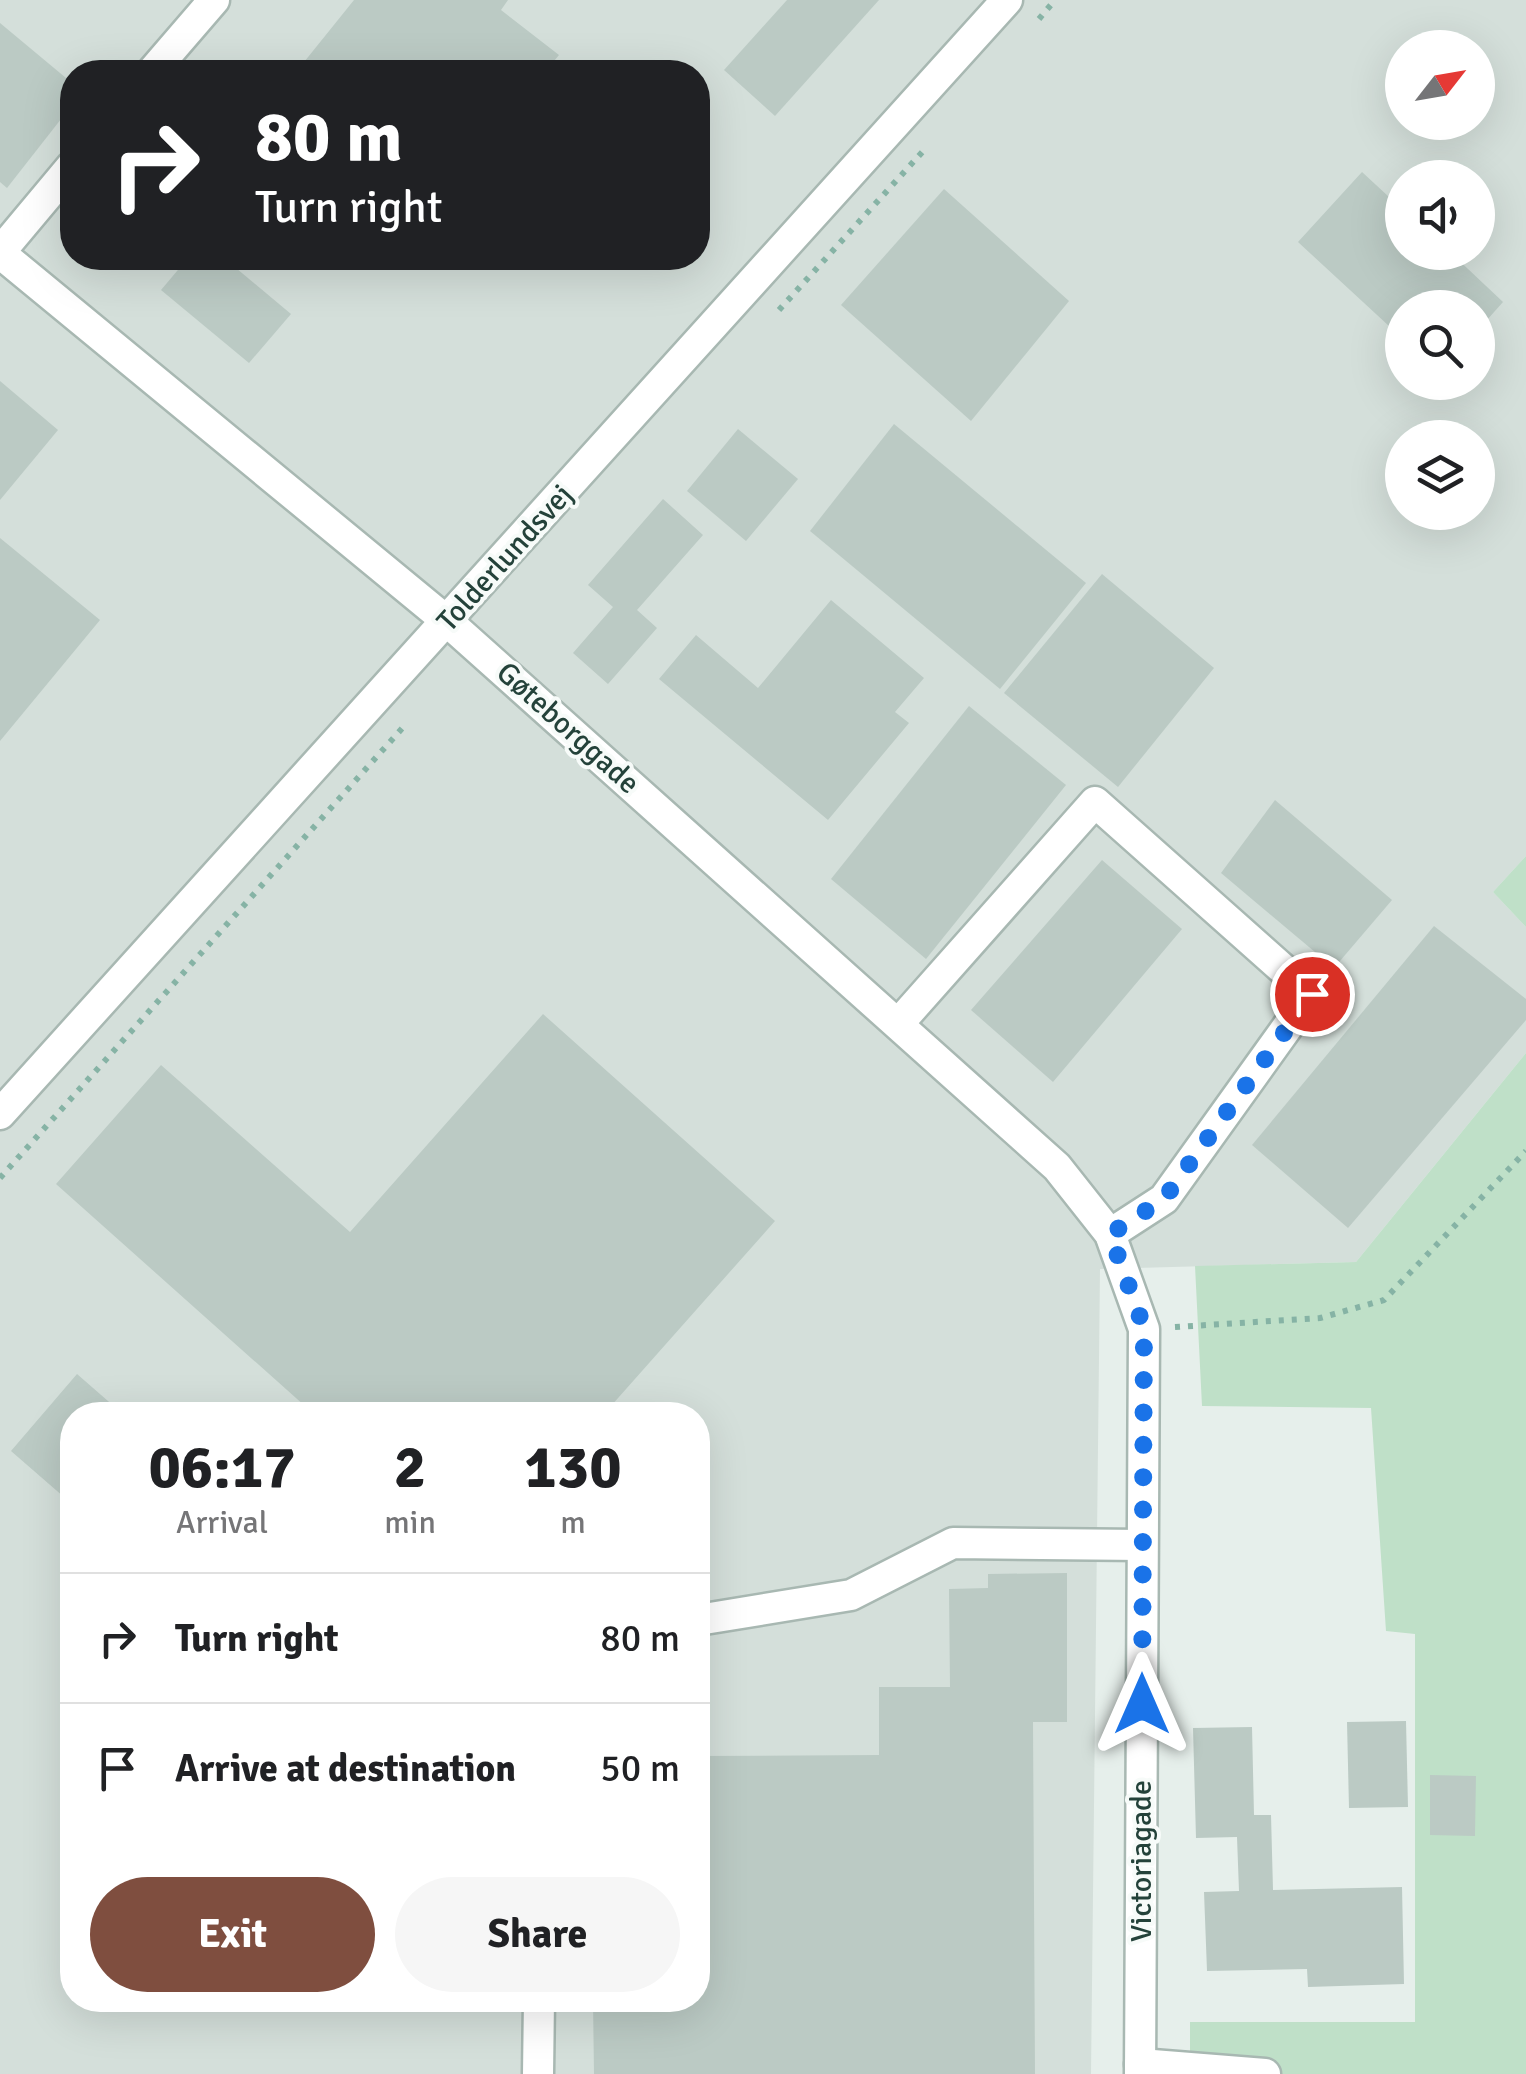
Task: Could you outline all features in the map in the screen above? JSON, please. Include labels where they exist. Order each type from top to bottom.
[{"type":"street","points":[[162,60],[214,0]]},
{"type":"street","name":"Tolderlundsvej","points":[[0,1114],[1007,0]]},
{"type":"street","points":[[0,252],[60,180]]},
{"type":"street","name":"Gøteborggade","points":[[0,252],[448,622],[1057,1168],[1110,1234]]},
{"type":"street","points":[[898,1024],[1095,802],[1312,994],[1164,1199],[1110,1234]]},
{"type":"street","name":"Victoriagade","points":[[1110,1234],[1144,1328],[1140,2069]]},
{"type":"street","points":[[710,1618],[851,1595],[953,1543],[1142,1544]]},
{"type":"street","points":[[538,2074],[539,2012]]},
{"type":"street","points":[[1140,2069],[1265,2074]]},
{"type":"path","points":[[0,1178],[409,720]]},
{"type":"path","points":[[1144,1328],[1320,1318],[1384,1300],[1526,1151]]},
{"type":"shaded area","points":[[0,0],[1526,0],[1526,856],[1493,892],[1526,927],[1526,1053],[1356,1262],[1100,1269],[1091,2074],[0,2074]]},
{"type":"green space","points":[[1526,856],[1526,927],[1493,892]]},
{"type":"green space","points":[[1526,1053],[1526,2074],[1190,2074],[1190,2022],[1415,2022],[1415,1634],[1386,1631],[1371,1408],[1202,1406],[1195,1266],[1356,1262]]},
{"type":"building","points":[[354,0],[508,0],[501,10],[559,55],[555,60],[306,60]]},
{"type":"building","points":[[787,0],[879,0],[775,116],[724,70]]},
{"type":"building","points":[[0,23],[60,73],[60,120],[7,188],[0,182]]},
{"type":"building","points":[[1362,172],[1385,193],[1385,270],[1469,270],[1490,290],[1385,290],[1385,322],[1298,242]]},
{"type":"building","points":[[944,189],[1069,301],[971,421],[841,305]]},
{"type":"building","points":[[178,270],[238,270],[291,314],[249,363],[161,290]]},
{"type":"building","points":[[1495,294],[1503,302],[1495,311]]},
{"type":"building","points":[[0,381],[58,430],[0,500]]},
{"type":"building","points":[[894,424],[1086,583],[1000,689],[810,531]]},
{"type":"building","points":[[738,429],[798,479],[746,541],[687,491]]},
{"type":"building","points":[[663,499],[703,535],[637,610],[657,628],[608,684],[573,653],[613,607],[588,585]]},
{"type":"building","points":[[0,538],[100,620],[0,741]]},
{"type":"building","points":[[1102,574],[1214,668],[1118,787],[1004,693]]},
{"type":"building","points":[[831,600],[924,678],[895,712],[909,723],[828,820],[659,679],[696,635],[758,688]]},
{"type":"building","points":[[969,706],[1066,785],[926,959],[831,879]]},
{"type":"building","points":[[1275,800],[1392,900],[1334,968],[1221,873]]},
{"type":"building","points":[[1102,860],[1182,929],[1053,1082],[971,1010]]},
{"type":"building","points":[[1434,926],[1526,999],[1526,1020],[1348,1228],[1252,1145]]},
{"type":"building","points":[[543,1014],[775,1221],[615,1402],[300,1402],[56,1184],[161,1065],[350,1232]]},
{"type":"building","points":[[77,1374],[109,1402],[60,1402],[60,1494],[11,1451]]},
{"type":"building","points":[[1067,1573],[1067,1722],[1033,1722],[1035,2074],[594,2074],[593,2012],[710,2012],[710,1756],[879,1755],[879,1687],[950,1687],[949,1589],[988,1588],[988,1574]]},
{"type":"building","points":[[1406,1721],[1408,1807],[1349,1808],[1347,1722]]},
{"type":"building","points":[[1252,1727],[1254,1815],[1271,1815],[1273,1890],[1402,1887],[1404,1984],[1308,1987],[1307,1969],[1207,1971],[1204,1892],[1239,1891],[1237,1837],[1196,1838],[1193,1728]]},
{"type":"building","points":[[1430,1775],[1476,1776],[1475,1836],[1430,1835]]},
{"type":"route","points":[[1142,1704],[1144,1328],[1110,1234],[1164,1199],[1312,994]]}]
